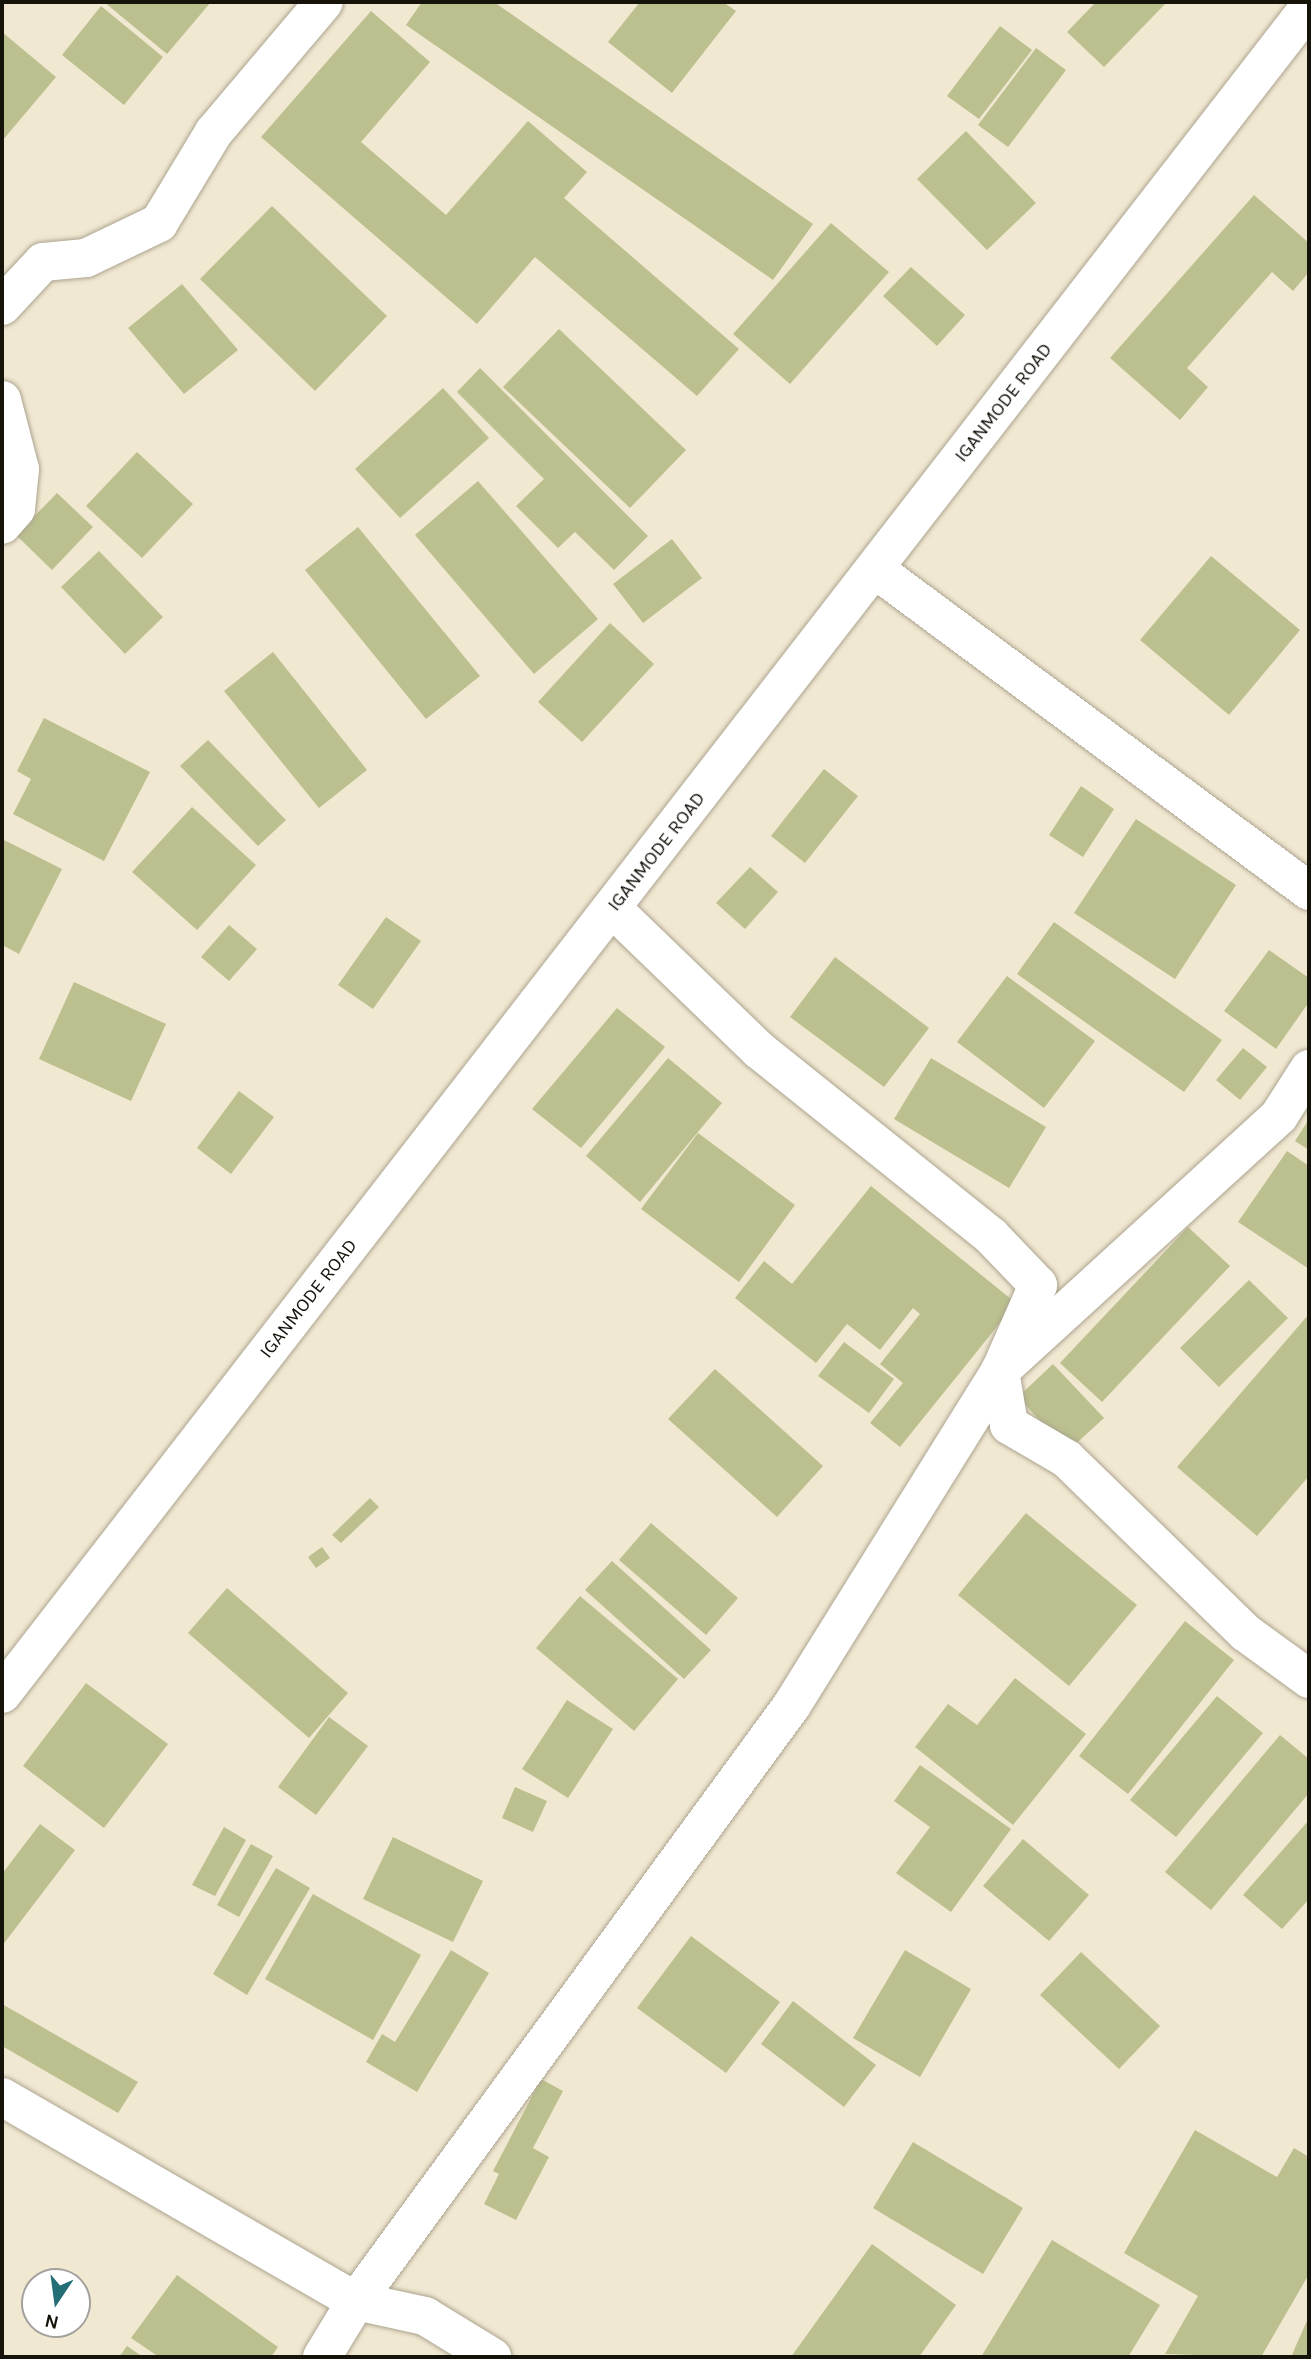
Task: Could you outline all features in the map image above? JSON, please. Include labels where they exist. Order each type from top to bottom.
[{"type":"street","points":[[2,306],[43,262],[86,258],[159,223],[214,132],[324,2]]},
{"type":"street","name":"IGANMODE ROAD","points":[[2,1694],[876,570],[1309,7]]},
{"type":"street","points":[[2,400],[20,469],[16,509],[2,525]]},
{"type":"street","points":[[876,570],[1309,891]]},
{"type":"street","points":[[322,2357],[356,2301],[792,1705],[1000,1371],[1038,1285],[991,1236],[759,1050],[613,909]]},
{"type":"street","points":[[1000,1371],[1279,1116],[1309,1069]]},
{"type":"street","points":[[1000,1371],[1009,1425],[1067,1459],[1245,1633],[1309,1679]]},
{"type":"street","points":[[2,2096],[356,2301],[425,2316],[492,2357]]},
{"type":"building","points":[[104,2],[211,2],[167,54]]},
{"type":"building","points":[[422,2],[494,2],[813,224],[773,280],[406,25]]},
{"type":"building","points":[[640,2],[723,2],[736,11],[672,93],[608,42]]},
{"type":"building","points":[[1096,2],[1167,2],[1104,67],[1067,32]]},
{"type":"building","points":[[101,6],[163,57],[124,105],[62,55]]},
{"type":"building","points":[[371,11],[430,62],[361,142],[446,215],[528,121],[587,172],[564,198],[739,349],[697,396],[535,257],[477,324],[261,137]]},
{"type":"building","points":[[1000,26],[1032,50],[979,119],[947,96]]},
{"type":"building","points":[[2,32],[56,77],[2,141]]},
{"type":"building","points":[[1036,48],[1066,70],[1008,147],[978,125]]},
{"type":"building","points":[[966,131],[1036,203],[987,250],[917,179]]},
{"type":"building","points":[[1254,195],[1309,243],[1309,272],[1293,291],[1272,272],[1187,368],[1208,387],[1180,420],[1110,358]]},
{"type":"building","points":[[272,206],[387,316],[315,391],[200,279]]},
{"type":"building","points":[[831,223],[889,272],[790,384],[733,334]]},
{"type":"building","points":[[911,267],[965,315],[937,346],[883,296]]},
{"type":"building","points":[[182,284],[238,350],[184,394],[128,328]]},
{"type":"building","points":[[559,329],[686,450],[630,508],[503,387]]},
{"type":"building","points":[[480,368],[648,536],[614,570],[575,532],[558,548],[516,506],[544,479],[457,392]]},
{"type":"building","points":[[443,388],[489,438],[400,518],[355,469]]},
{"type":"building","points":[[137,452],[193,504],[142,558],[86,506]]},
{"type":"building","points":[[478,481],[598,619],[534,674],[415,535]]},
{"type":"building","points":[[57,493],[93,527],[52,570],[16,535]]},
{"type":"building","points":[[358,527],[480,676],[426,719],[305,570]]},
{"type":"building","points":[[672,539],[702,578],[643,623],[613,584]]},
{"type":"building","points":[[99,551],[163,617],[125,654],[61,587]]},
{"type":"building","points":[[1211,556],[1300,630],[1229,715],[1140,640]]},
{"type":"building","points":[[610,623],[654,664],[582,742],[538,702]]},
{"type":"building","points":[[273,652],[367,770],[319,808],[224,691]]},
{"type":"building","points":[[44,718],[150,772],[104,861],[13,814],[31,779],[17,771]]},
{"type":"building","points":[[208,740],[286,820],[258,846],[180,766]]},
{"type":"building","points":[[824,769],[858,796],[805,863],[771,836]]},
{"type":"building","points":[[1081,786],[1114,809],[1083,857],[1049,835]]},
{"type":"building","points":[[192,807],[256,865],[197,930],[132,872]]},
{"type":"building","points":[[1136,819],[1236,885],[1175,979],[1074,913]]},
{"type":"building","points":[[2,839],[62,869],[19,954],[2,945]]},
{"type":"building","points":[[750,867],[778,892],[745,929],[716,903]]},
{"type":"building","points":[[386,917],[421,941],[373,1009],[338,985]]},
{"type":"building","points":[[1054,922],[1222,1040],[1184,1092],[1017,974]]},
{"type":"building","points":[[229,925],[257,949],[229,981],[201,957]]},
{"type":"building","points":[[1269,950],[1309,978],[1309,1002],[1276,1049],[1224,1011]]},
{"type":"building","points":[[835,957],[929,1028],[884,1087],[790,1017]]},
{"type":"building","points":[[1007,976],[1095,1041],[1044,1108],[957,1042]]},
{"type":"building","points":[[74,982],[166,1024],[131,1101],[39,1059]]},
{"type":"building","points":[[617,1008],[665,1047],[581,1148],[532,1109]]},
{"type":"building","points":[[1243,1048],[1267,1067],[1240,1100],[1216,1080]]},
{"type":"building","points":[[668,1058],[722,1103],[640,1202],[586,1156]]},
{"type":"building","points":[[931,1058],[1046,1127],[1009,1188],[894,1119]]},
{"type":"building","points":[[239,1091],[274,1117],[231,1174],[197,1148]]},
{"type":"building","points":[[1309,1119],[1309,1150],[1295,1141]]},
{"type":"building","points":[[698,1133],[795,1205],[739,1282],[641,1209]]},
{"type":"building","points":[[1287,1151],[1309,1166],[1309,1269],[1238,1222]]},
{"type":"building","points":[[871,1186],[1016,1303],[900,1447],[870,1423],[903,1383],[880,1364],[920,1314],[913,1308],[880,1350],[847,1324],[816,1363],[735,1298],[764,1261],[792,1284]]},
{"type":"building","points":[[1188,1227],[1230,1266],[1102,1402],[1060,1363]]},
{"type":"building","points":[[1249,1280],[1288,1318],[1219,1387],[1180,1348]]},
{"type":"building","points":[[1309,1314],[1309,1476],[1257,1536],[1177,1467]]},
{"type":"building","points":[[844,1342],[894,1379],[869,1413],[818,1376]]},
{"type":"building","points":[[1053,1364],[1104,1418],[1068,1451],[1018,1397]]},
{"type":"building","points":[[715,1369],[823,1466],[777,1517],[668,1419]]},
{"type":"building","points":[[370,1498],[379,1507],[341,1543],[332,1535]]},
{"type":"building","points":[[1026,1513],[1137,1605],[1069,1686],[958,1595]]},
{"type":"building","points":[[651,1523],[738,1598],[706,1635],[619,1560]]},
{"type":"building","points":[[322,1547],[330,1558],[316,1568],[308,1557]]},
{"type":"building","points":[[612,1561],[711,1650],[684,1679],[585,1590]]},
{"type":"building","points":[[227,1588],[348,1693],[309,1738],[188,1633]]},
{"type":"building","points":[[580,1596],[678,1679],[634,1731],[536,1648]]},
{"type":"building","points":[[1185,1621],[1234,1660],[1128,1794],[1079,1756]]},
{"type":"building","points":[[1015,1678],[1086,1734],[1013,1825],[915,1747],[948,1704],[977,1725]]},
{"type":"building","points":[[86,1683],[168,1744],[104,1828],[23,1766]]},
{"type":"building","points":[[1217,1696],[1263,1733],[1176,1837],[1130,1800]]},
{"type":"building","points":[[567,1700],[613,1729],[568,1798],[522,1769]]},
{"type":"building","points":[[329,1717],[368,1746],[316,1815],[278,1787]]},
{"type":"building","points":[[1280,1735],[1309,1759],[1309,1793],[1211,1910],[1165,1872]]},
{"type":"building","points":[[920,1765],[1011,1829],[951,1912],[896,1873],[930,1827],[894,1801]]},
{"type":"building","points":[[515,1787],[547,1801],[533,1832],[502,1818]]},
{"type":"building","points":[[1309,1820],[1309,1899],[1282,1929],[1243,1895]]},
{"type":"building","points":[[40,1824],[75,1850],[2,1946],[2,1874]]},
{"type":"building","points":[[224,1827],[246,1840],[215,1896],[192,1885]]},
{"type":"building","points":[[393,1837],[483,1881],[453,1942],[363,1899]]},
{"type":"building","points":[[1023,1839],[1089,1895],[1049,1941],[983,1886]]},
{"type":"building","points":[[251,1844],[273,1856],[239,1917],[217,1905]]},
{"type":"building","points":[[276,1868],[310,1888],[247,1995],[213,1974]]},
{"type":"building","points":[[313,1894],[421,1955],[373,2040],[265,1979]]},
{"type":"building","points":[[691,1936],[780,2002],[726,2073],[637,2008]]},
{"type":"building","points":[[451,1950],[489,1973],[417,2092],[366,2062],[382,2034],[395,2042]]},
{"type":"building","points":[[905,1950],[971,1989],[920,2077],[853,2038]]},
{"type":"building","points":[[1081,1952],[1160,2026],[1119,2069],[1040,1995]]},
{"type":"building","points":[[793,2001],[876,2065],[844,2107],[761,2044]]},
{"type":"building","points":[[2,2004],[138,2082],[118,2113],[2,2046]]},
{"type":"building","points":[[541,2079],[563,2091],[533,2148],[549,2157],[516,2220],[484,2204],[499,2174],[493,2171]]},
{"type":"building","points":[[1195,2130],[1277,2177],[1294,2148],[1309,2157],[1309,2274],[1261,2357],[1165,2354],[1198,2296],[1124,2253]]},
{"type":"building","points":[[913,2142],[1023,2208],[983,2274],[873,2208]]},
{"type":"building","points":[[1052,2240],[1160,2305],[1128,2357],[981,2357]]},
{"type":"building","points":[[872,2244],[956,2305],[919,2357],[791,2357]]},
{"type":"building","points":[[177,2275],[278,2347],[271,2357],[159,2357],[131,2338]]},
{"type":"building","points":[[1309,2316],[1309,2357],[1291,2357]]},
{"type":"building","points":[[127,2346],[143,2357],[119,2357]]}]
